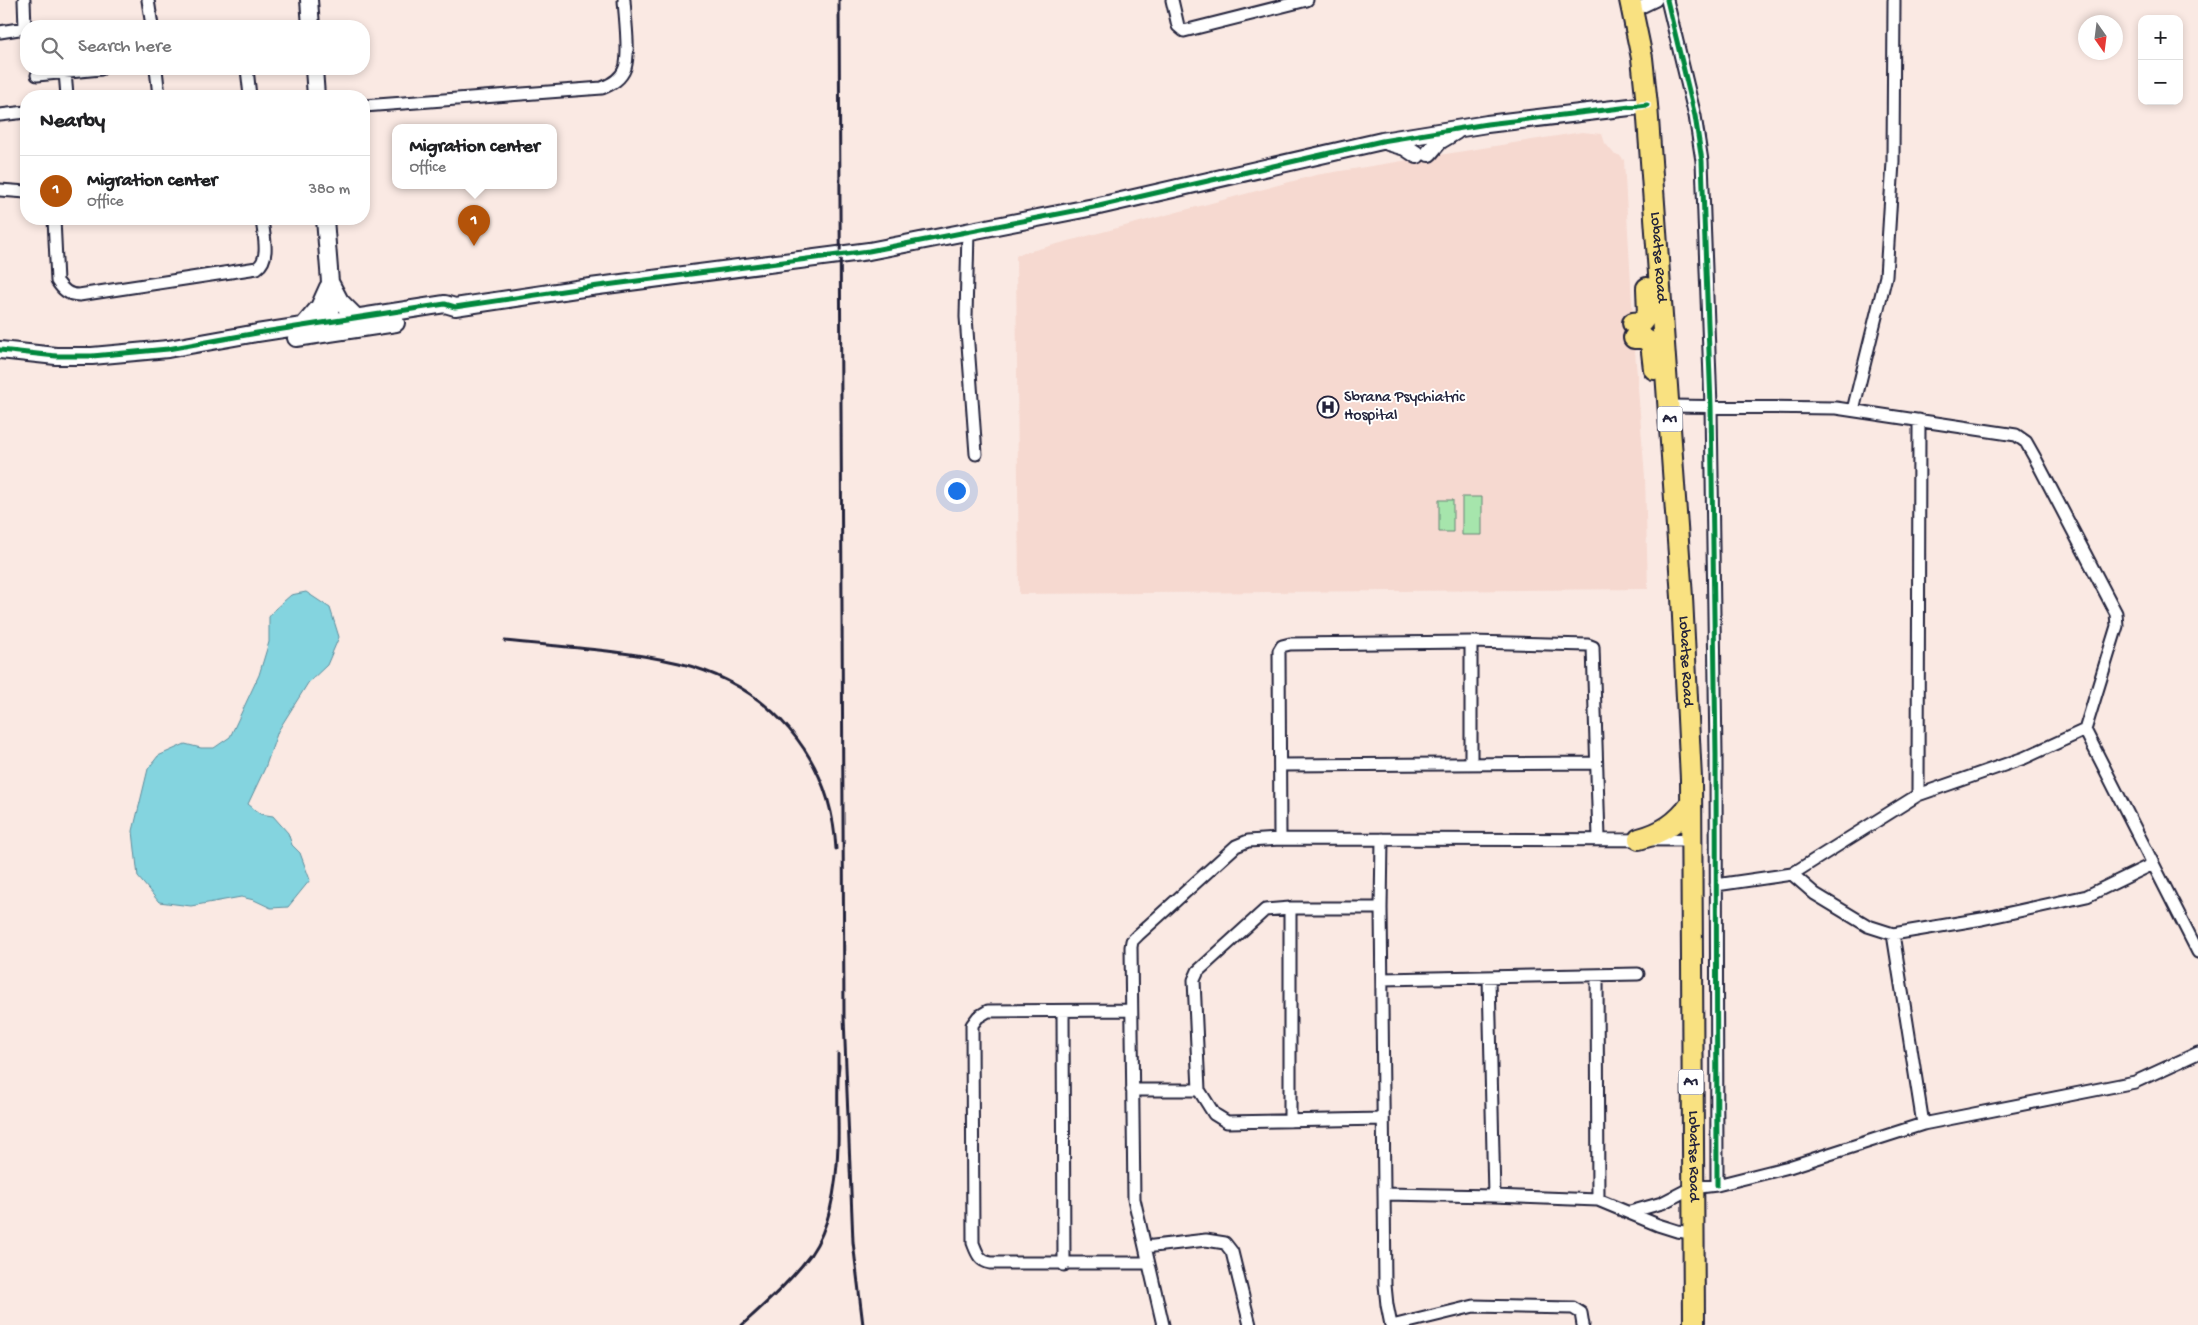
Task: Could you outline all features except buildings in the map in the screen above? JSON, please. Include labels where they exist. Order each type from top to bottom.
[{"type":"highway","name":"Lobatse Road","points":[[1632,6],[1642,58],[1647,105],[1682,596],[1691,804],[1694,1325]]},
{"type":"highway","points":[[1651,159],[1644,232],[1649,311],[1634,330],[1652,346],[1657,409],[1675,496]]},
{"type":"highway","points":[[1639,839],[1657,833],[1675,823],[1691,804]]},
{"type":"street","points":[[24,0],[25,20]]},
{"type":"street","points":[[148,0],[151,20]]},
{"type":"street","points":[[309,0],[311,20]]},
{"type":"street","points":[[370,106],[602,88],[612,84],[620,77],[625,67],[624,0]]},
{"type":"street","points":[[1172,0],[1178,26],[1184,31],[1307,0]]},
{"type":"street","points":[[1632,6],[1656,0]]},
{"type":"street","points":[[1667,0],[1702,150],[1710,406],[1716,754],[1717,1185]]},
{"type":"street","points":[[1853,410],[1886,276],[1893,162],[1894,0]]},
{"type":"street","points":[[0,32],[20,29]]},
{"type":"street","points":[[65,75],[67,90]]},
{"type":"street","points":[[157,75],[158,90]]},
{"type":"street","points":[[248,75],[249,90]]},
{"type":"street","points":[[314,75],[316,90]]},
{"type":"street","points":[[0,350],[56,356],[92,356],[168,350],[302,327],[330,328],[357,318],[445,304],[455,307],[583,288],[869,251],[1099,206],[1382,141],[1460,128],[1647,105]]},
{"type":"street","points":[[0,115],[20,113]]},
{"type":"street","points":[[1382,141],[1423,154],[1444,137],[1460,128]]},
{"type":"street","points":[[0,190],[20,192]]},
{"type":"street","points":[[54,225],[57,281],[61,288],[68,293],[80,295],[257,268],[264,260],[265,255],[262,225]]},
{"type":"street","points":[[325,225],[330,282],[330,328]]},
{"type":"street","points":[[968,231],[966,317],[976,454]]},
{"type":"street","points":[[330,282],[340,301],[357,318]]},
{"type":"street","points":[[302,327],[319,307],[330,282]]},
{"type":"street","points":[[168,350],[185,352],[330,328],[446,314],[455,307]]},
{"type":"street","points":[[1669,406],[1836,408],[2016,436],[2026,442],[2116,613],[2117,626],[2085,730],[2198,952]]},
{"type":"street","points":[[1918,796],[1919,420]]},
{"type":"street","points":[[1471,764],[1472,642]]},
{"type":"street","points":[[1280,839],[1279,651],[1282,646],[1290,644],[1472,642],[1592,646],[1594,649],[1599,838]]},
{"type":"street","points":[[1716,885],[1792,874],[1918,796],[2024,758],[2085,730]]},
{"type":"street","points":[[1280,765],[1596,763]]},
{"type":"street","points":[[1163,1325],[1134,1199],[1131,947],[1134,938],[1236,846],[1252,840],[1599,838],[1691,840]]},
{"type":"street","points":[[1382,839],[1381,908],[1386,1296],[1391,1325]]},
{"type":"street","points":[[1792,874],[1815,894],[1868,926],[1893,934],[1973,920],[2086,896],[2153,864]]},
{"type":"street","points":[[1381,908],[1290,908],[1261,912],[1196,974],[1194,980],[1198,1090],[1214,1114],[1224,1121],[1383,1119]]},
{"type":"street","points":[[1290,908],[1290,1120]]},
{"type":"street","points":[[1893,934],[1924,1124]]},
{"type":"street","points":[[1382,979],[1638,974]]},
{"type":"street","points":[[1597,976],[1598,1200]]},
{"type":"street","points":[[1489,978],[1494,1196]]},
{"type":"street","points":[[1132,1010],[988,1011],[978,1017],[972,1025],[973,1233],[976,1252],[986,1262],[1064,1265],[1148,1263]]},
{"type":"street","points":[[1063,1011],[1064,1265]]},
{"type":"street","points":[[1630,1212],[1662,1203],[1692,1188],[1717,1185],[1789,1167],[1924,1124],[2135,1082],[2198,1053]]},
{"type":"street","points":[[1132,1090],[1198,1090]]},
{"type":"street","points":[[1385,1194],[1598,1200],[1667,1228],[1692,1233]]},
{"type":"street","points":[[1145,1247],[1206,1240],[1225,1242],[1232,1252],[1250,1325]]},
{"type":"street","points":[[1396,1325],[1480,1306],[1572,1308],[1581,1313],[1583,1325]]},
{"type":"shaded area","name":"Sbrana Psychiatric Hospital","points":[[1582,132],[1602,134],[1605,143],[1615,155],[1619,155],[1624,160],[1634,338],[1645,477],[1648,589],[1019,594],[1016,255],[1316,175]]},
{"type":"green space","points":[[1462,497],[1482,497],[1482,535],[1462,535]]},
{"type":"green space","points":[[1439,500],[1453,500],[1453,532],[1439,532]]},
{"type":"water","points":[[306,592],[330,608],[339,637],[327,665],[308,683],[278,731],[265,768],[248,804],[260,814],[273,816],[288,833],[292,845],[300,853],[310,880],[288,907],[271,908],[254,900],[241,897],[191,906],[159,902],[138,877],[133,831],[148,769],[158,756],[185,744],[201,748],[214,748],[230,737],[259,675],[269,642],[269,617],[291,595]]},
{"type":"railway","points":[[839,0],[844,1017],[853,1242],[863,1325]]},
{"type":"railway","points":[[505,641],[592,649],[679,663],[711,673],[741,688],[767,707],[789,729],[808,755],[822,784],[832,815],[836,849]]},
{"type":"railway","points":[[838,1054],[838,1072]]},
{"type":"railway","points":[[742,1325],[778,1291],[811,1254],[829,1216],[835,1187],[838,1145],[839,1065]]},
{"type":"cycle path","points":[[1667,0],[1695,116],[1702,161],[1711,406],[1716,754],[1717,1185]]},
{"type":"cycle path","points":[[0,350],[56,356],[92,356],[168,349],[257,333],[445,304],[455,307],[583,288],[869,251],[1099,206],[1382,141],[1487,124],[1647,105]]},
{"type":"place","name":"Migration center","points":[[474,246]]},
{"type":"place","name":"Sbrana Psychiatric Hospital","points":[[1328,407]]}]
